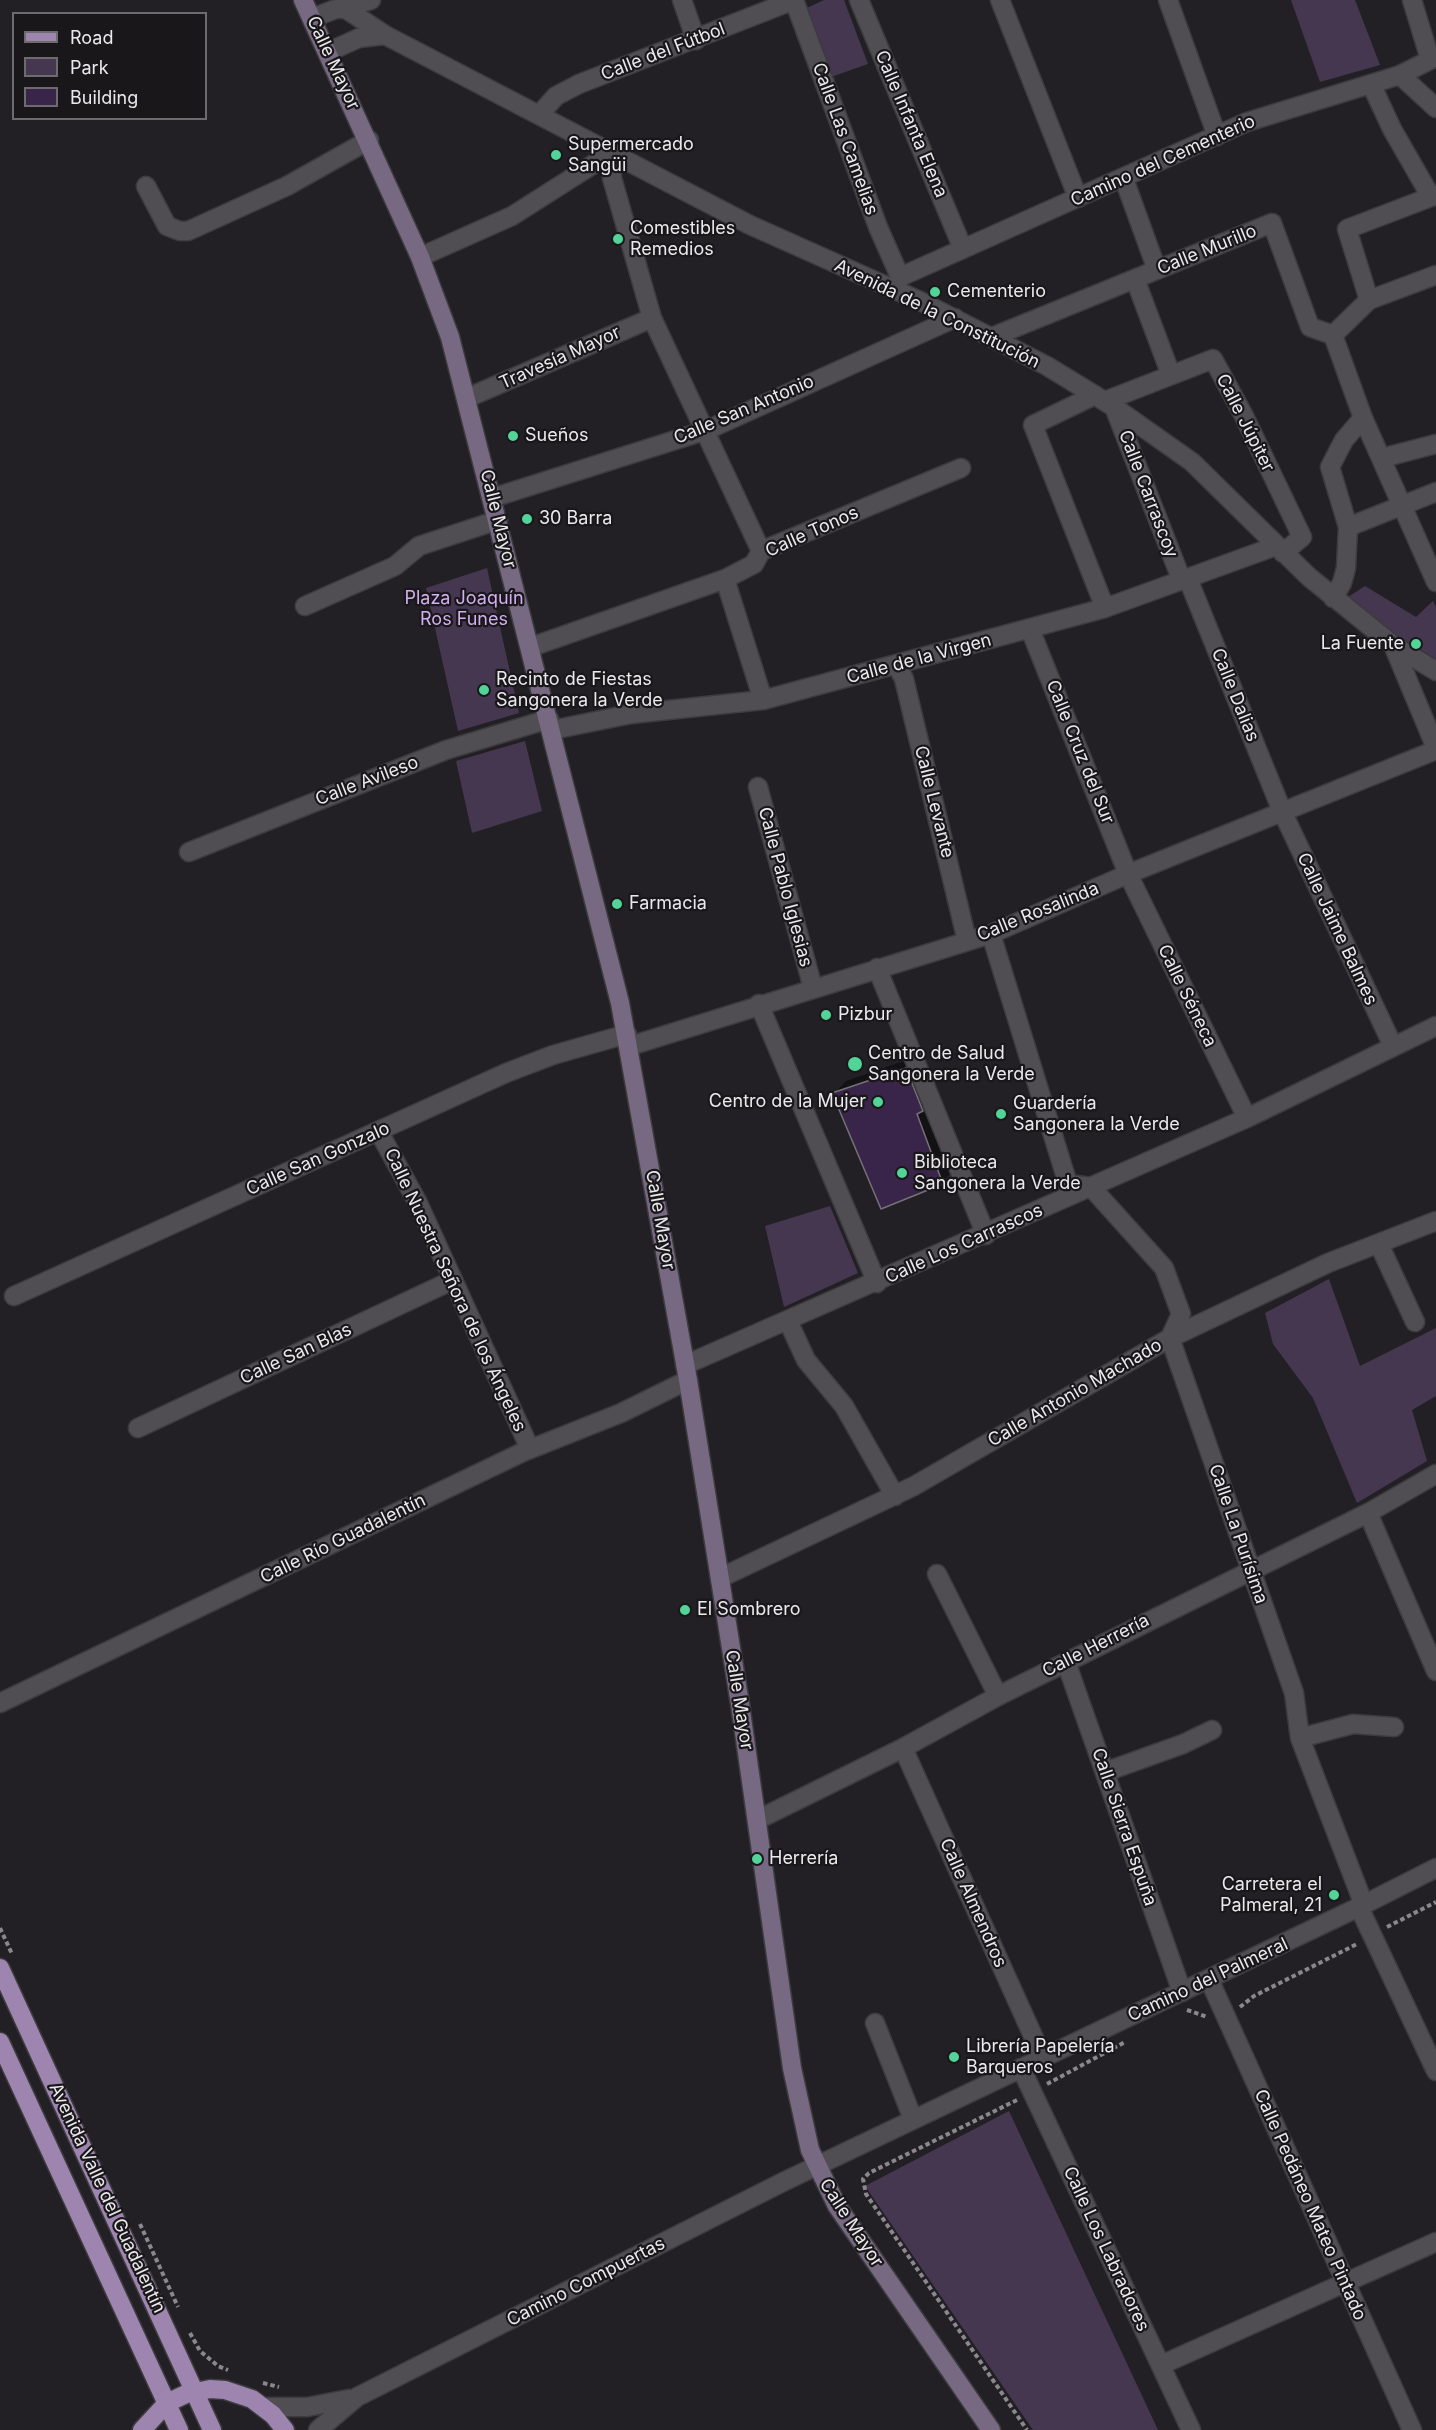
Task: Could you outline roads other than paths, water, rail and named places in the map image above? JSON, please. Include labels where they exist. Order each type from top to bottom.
[{"type":"main road","name":"Avenida Valle del Guadalentín","points":[[7,1964],[212,2430]]},
{"type":"main road","name":"Avenida Valle del Guadalentín","points":[[0,2042],[179,2430]]},
{"type":"main road","points":[[142,2430],[167,2403],[196,2391],[225,2390],[252,2399],[265,2407],[285,2430]]},
{"type":"street","name":"Calle Mayor","points":[[303,0],[369,140],[420,257],[450,337],[531,647],[629,1040],[720,1578],[792,2068],[801,2115],[816,2166],[837,2206],[991,2430]]},
{"type":"street","points":[[312,18],[347,12],[371,0]]},
{"type":"street","points":[[682,0],[696,40]]},
{"type":"street","name":"Calle del Fútbol","points":[[539,115],[556,96],[572,87],[794,0]]},
{"type":"street","name":"Calle Las Camelias","points":[[794,0],[897,283]]},
{"type":"street","name":"Calle Infanta Elena","points":[[859,0],[963,249]]},
{"type":"street","points":[[1000,0],[1078,198]]},
{"type":"street","points":[[1168,0],[1217,136]]},
{"type":"street","points":[[1412,0],[1433,58]]},
{"type":"street","points":[[347,12],[357,29],[350,42]]},
{"type":"street","name":"Avenida de la Constitución","points":[[347,12],[385,35],[750,225],[897,283],[955,318],[1105,401],[1192,462],[1280,550],[1333,598],[1393,645],[1436,671]]},
{"type":"street","points":[[328,52],[367,36],[385,35]]},
{"type":"street","name":"Camino del Cementerio","points":[[897,283],[963,249],[1247,122],[1400,75],[1433,58]]},
{"type":"street","points":[[1400,75],[1436,108]]},
{"type":"street","points":[[1368,300],[1347,229],[1434,196],[1392,129],[1371,84]]},
{"type":"street","points":[[146,186],[167,226],[180,231],[188,231],[287,186],[369,140]]},
{"type":"street","points":[[420,257],[512,216],[611,153]]},
{"type":"street","points":[[611,153],[612,178],[652,318],[707,430],[762,551]]},
{"type":"street","points":[[1124,178],[1157,270]]},
{"type":"street","name":"Calle Murillo","points":[[992,337],[1272,223],[1310,327],[1333,335]]},
{"type":"street","points":[[1436,275],[1368,300],[1333,335],[1363,418],[1436,582]]},
{"type":"street","points":[[1135,279],[1171,375]]},
{"type":"street","name":"Travesía Mayor","points":[[467,398],[652,318]]},
{"type":"street","name":"Calle San Antonio","points":[[492,498],[707,430],[955,318]]},
{"type":"street","name":"Calle Júpiter","points":[[1106,608],[1033,425],[1105,401],[1213,359],[1244,416],[1302,537],[1280,550]]},
{"type":"street","name":"Calle Carrascoy","points":[[1105,401],[1185,580]]},
{"type":"street","points":[[1333,598],[1342,583],[1346,568],[1348,527],[1330,468],[1344,440],[1363,418]]},
{"type":"street","points":[[1382,458],[1436,444]]},
{"type":"street","name":"Calle Tonos","points":[[531,647],[725,579],[754,564],[762,551],[962,468]]},
{"type":"street","points":[[1348,527],[1436,492]]},
{"type":"street","points":[[305,606],[395,566],[419,546],[498,520]]},
{"type":"street","name":"Calle de la Virgen","points":[[550,725],[763,700],[1106,608],[1280,550]]},
{"type":"street","points":[[725,579],[763,700]]},
{"type":"street","name":"Calle Dalias","points":[[1185,580],[1282,811]]},
{"type":"street","name":"Calle Cruz del Sur","points":[[1030,629],[1128,874]]},
{"type":"street","points":[[1393,645],[1436,749]]},
{"type":"street","name":"Calle Levante","points":[[897,665],[904,679],[968,941]]},
{"type":"street","name":"Calle Avileso","points":[[189,852],[446,750],[550,725]]},
{"type":"street","name":"Calle Rosalinda","points":[[629,1040],[759,1004],[991,934],[1128,874],[1436,749]]},
{"type":"street","name":"Calle Pablo Iglesias","points":[[758,787],[813,988]]},
{"type":"street","name":"Calle Jaime Balmes","points":[[1282,811],[1393,1046]]},
{"type":"street","name":"Calle Séneca","points":[[1128,874],[1247,1118]]},
{"type":"street","points":[[991,934],[1068,1184],[1091,1187],[1164,1268],[1181,1314],[1170,1338]]},
{"type":"street","points":[[877,968],[986,1234]]},
{"type":"street","points":[[759,1004],[877,1283]]},
{"type":"street","name":"Calle Los Carrascos","points":[[686,1372],[788,1321],[1247,1118],[1436,1026]]},
{"type":"street","name":"Calle San Gonzalo","points":[[14,1296],[506,1073],[553,1055],[629,1040]]},
{"type":"street","name":"Calle Nuestra Señora de los Ángeles","points":[[379,1132],[418,1203],[530,1449]]},
{"type":"street","name":"Calle Antonio Machado","points":[[720,1578],[895,1496],[1170,1338],[1328,1263],[1436,1221]]},
{"type":"street","points":[[1379,1244],[1415,1322]]},
{"type":"street","name":"Calle San Blas","points":[[138,1428],[453,1280]]},
{"type":"street","points":[[788,1321],[806,1360],[844,1406],[895,1496]]},
{"type":"street","name":"Calle La Purísima","points":[[1170,1338],[1294,1693],[1300,1738],[1373,1936],[1436,2071]]},
{"type":"street","name":"Calle Río Guadalentín","points":[[0,1703],[530,1449],[621,1413],[686,1372]]},
{"type":"street","name":"Calle Herrería","points":[[757,1820],[903,1748],[998,1696],[1249,1569],[1368,1513],[1436,1474]]},
{"type":"street","points":[[1368,1513],[1436,1671]]},
{"type":"street","points":[[937,1574],[998,1696]]},
{"type":"street","name":"Calle Sierra Espuña","points":[[1065,1662],[1105,1772],[1182,2001]]},
{"type":"street","points":[[1300,1738],[1353,1724],[1394,1727]]},
{"type":"street","points":[[1105,1772],[1183,1744],[1212,1730]]},
{"type":"street","name":"Calle Almendros","points":[[903,1748],[1043,2058]]},
{"type":"street","name":"Camino del Palmeral","points":[[816,2166],[1043,2058],[1182,2001],[1209,1979],[1436,1868]]},
{"type":"street","name":"Calle Pedáneo Mateo Pintado","points":[[1209,1979],[1412,2430]]},
{"type":"street","points":[[875,2023],[913,2120]]},
{"type":"street","name":"Calle Los Labradores","points":[[1022,2068],[1191,2430]]},
{"type":"street","name":"Camino Compuertas","points":[[318,2430],[357,2397],[816,2166]]},
{"type":"street","points":[[1161,2365],[1436,2242]]},
{"type":"street","name":"Camino Compuertas","points":[[265,2407],[307,2407],[357,2397]]},
{"type":"place","name":"Supermercado Sangüi","points":[[556,155]]},
{"type":"place","name":"Comestibles Remedios","points":[[618,239]]},
{"type":"place","name":"Cementerio","points":[[935,292]]},
{"type":"place","name":"Sueños","points":[[513,436]]},
{"type":"place","name":"30 Barra","points":[[527,519]]},
{"type":"place","name":"La Fuente","points":[[1416,644]]},
{"type":"place","name":"Recinto de Fiestas Sangonera la Verde","points":[[484,690]]},
{"type":"place","name":"Farmacia","points":[[617,904]]},
{"type":"place","name":"Pizbur","points":[[826,1015]]},
{"type":"place","name":"Centro de Salud Sangonera la Verde","points":[[855,1064]]},
{"type":"place","name":"Centro de la Mujer","points":[[878,1102]]},
{"type":"place","name":"Guardería Sangonera la Verde","points":[[1001,1114]]},
{"type":"place","name":"Biblioteca Sangonera la Verde","points":[[902,1173]]},
{"type":"place","name":"El Sombrero","points":[[685,1610]]},
{"type":"place","name":"Herrería","points":[[757,1859]]},
{"type":"place","name":"Carretera el Palmeral, 21","points":[[1334,1895]]},
{"type":"place","name":"Librería Papelería Barqueros","points":[[954,2057]]},
{"type":"park label","name":"Plaza Joaquín Ros Funes","points":[[464,609]]}]
